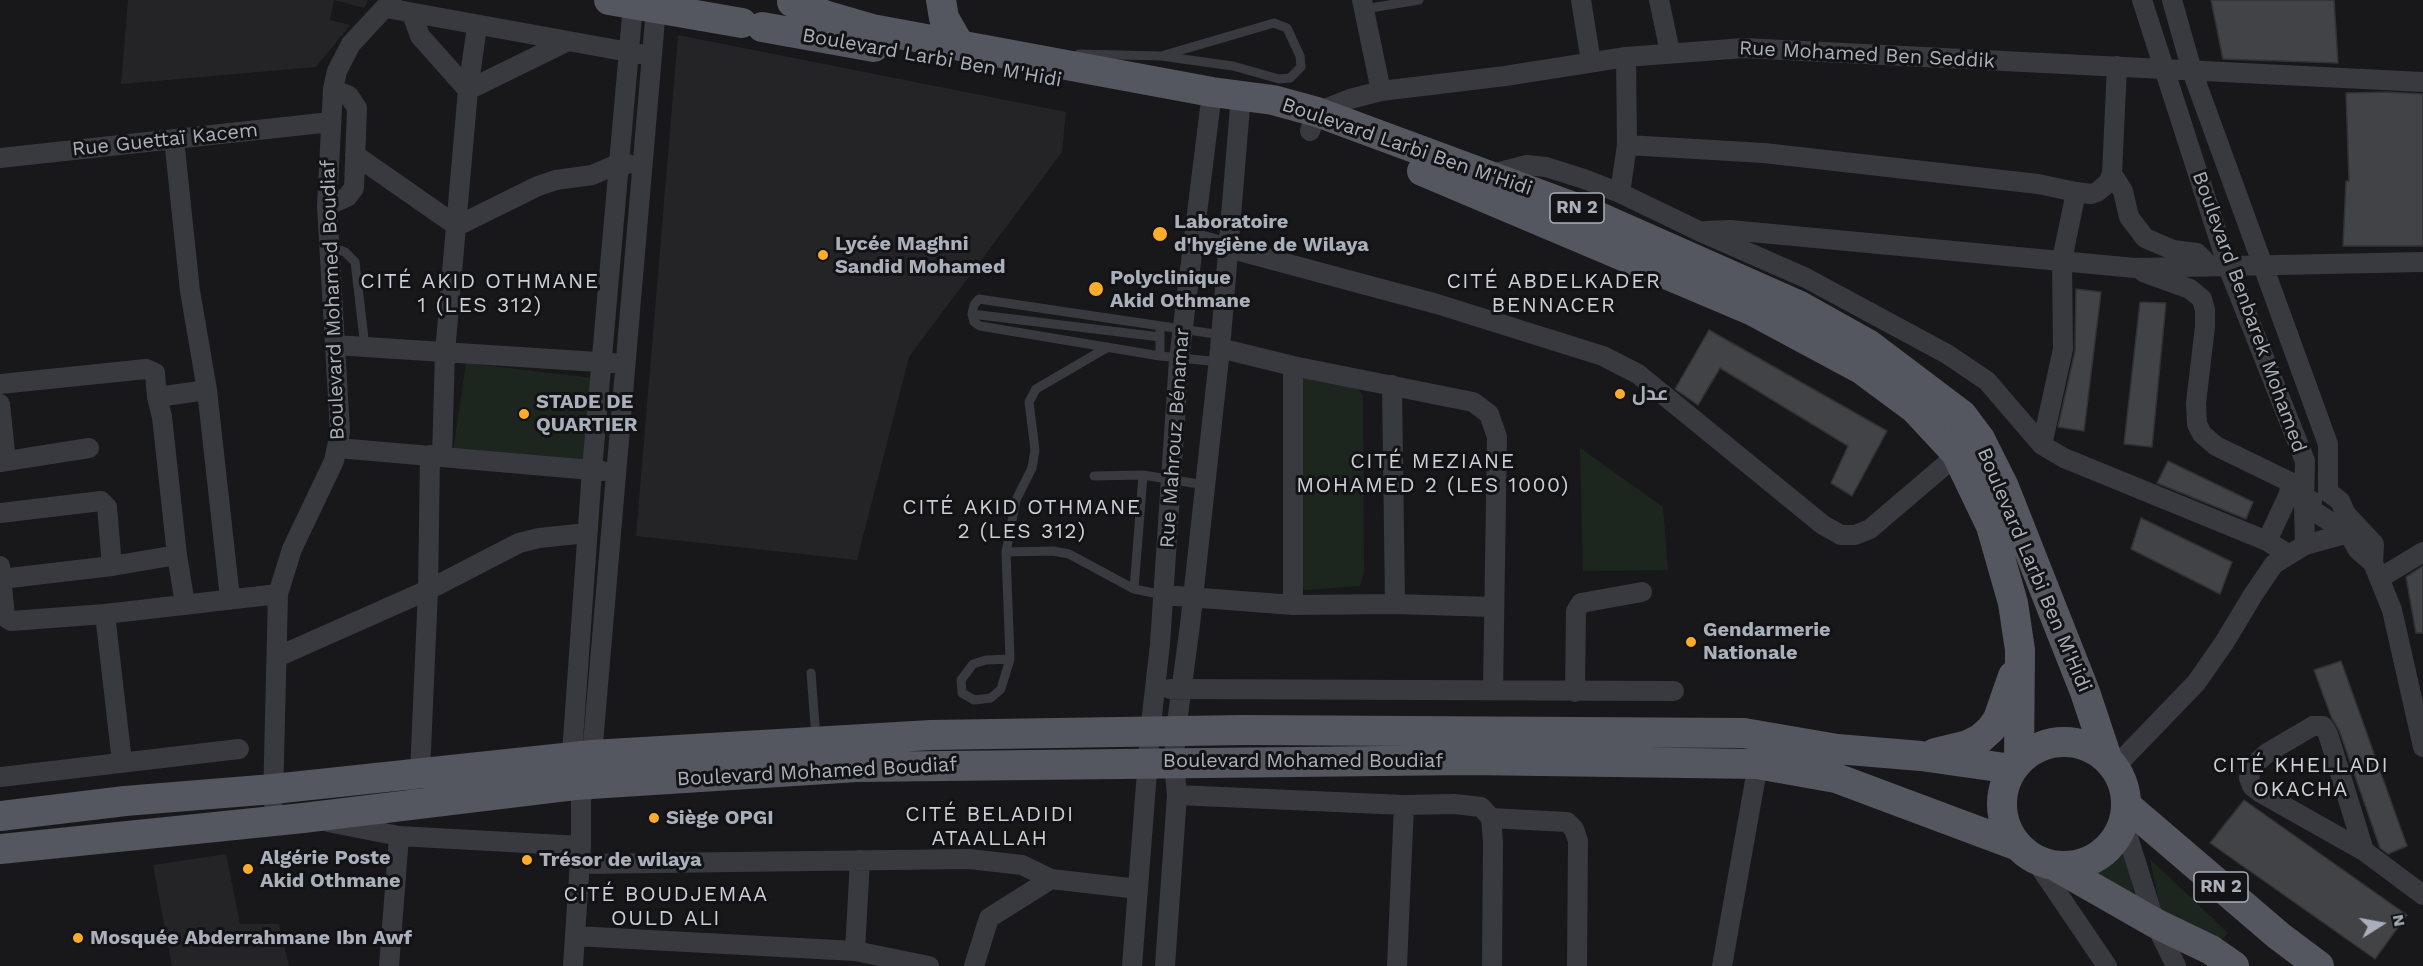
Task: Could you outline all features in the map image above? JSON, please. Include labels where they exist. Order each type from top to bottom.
[{"type":"main road","points":[[941,0],[944,18],[960,46]]},
{"type":"main road","points":[[742,16],[781,19],[793,1]]},
{"type":"main road","name":"Boulevard Larbi Ben M'Hidi","points":[[793,1],[827,16],[872,28],[1227,94],[1274,118],[1314,121],[1488,175],[1590,213],[1800,306],[1868,344],[1962,416],[1968,446],[2013,603],[2020,650],[2016,765]]},
{"type":"main road","name":"Boulevard Larbi Ben M'Hidi","points":[[633,3],[742,16],[1227,94]]},
{"type":"main road","name":"Boulevard Larbi Ben M'Hidi","points":[[1314,121],[1394,160],[1753,311],[1861,369],[1968,446],[2004,487],[2111,763]]},
{"type":"main road","points":[[1921,756],[1968,745],[1980,739],[1991,729],[2007,696],[2020,650]]},
{"type":"main road","name":"Boulevard Mohamed Boudiaf","points":[[0,849],[303,818],[816,741],[930,735],[1163,731],[1599,730],[1765,735],[1837,749],[2016,765]]},
{"type":"main road","points":[[2062,741],[2079,743],[2111,763],[2122,781],[2125,814],[2120,832],[2109,848],[2094,859],[2076,866],[2037,858],[2008,832],[2002,808],[2005,784],[2016,765],[2046,744],[2062,741]]},
{"type":"main road","name":"Boulevard Mohamed Boudiaf","points":[[0,816],[124,801],[273,789],[420,773],[581,776],[857,767],[1161,762],[1253,764],[1469,760],[1757,764],[1836,778],[2037,858],[2155,923],[2211,950],[2234,966]]},
{"type":"main road","name":"RN 2","points":[[2125,814],[2319,966]]},
{"type":"street","points":[[1581,0],[1591,62]]},
{"type":"street","points":[[1659,0],[1670,52]]},
{"type":"street","name":"Boulevard Benbarek Mohamed","points":[[2142,0],[2219,267],[2304,461],[2304,505],[2296,550]]},
{"type":"street","name":"Boulevard Benbarek Mohamed","points":[[2172,0],[2192,71],[2328,444],[2328,492]]},
{"type":"street","points":[[573,966],[580,855],[581,776],[573,715],[633,3]]},
{"type":"street","points":[[581,776],[596,716],[628,364],[652,56],[633,3]]},
{"type":"street","points":[[389,4],[412,14],[652,56]]},
{"type":"street","name":"Boulevard Mohamed Boudiaf","points":[[274,821],[278,594],[292,549],[338,448],[340,432],[327,206],[333,89],[337,71],[351,44],[389,4]]},
{"type":"street","points":[[1363,5],[1381,91]]},
{"type":"street","points":[[412,14],[420,36],[468,90]]},
{"type":"street","points":[[420,773],[436,456],[468,90],[477,26]]},
{"type":"street","points":[[468,90],[566,42]]},
{"type":"street","name":"Rue Mohamed Ben Seddik","points":[[1314,121],[1350,99],[1381,91],[1505,76],[1626,57],[1744,48],[2423,82]]},
{"type":"street","points":[[1620,193],[1627,145],[1626,57]]},
{"type":"street","points":[[1627,145],[1764,153],[2038,184],[2091,194],[2108,183],[2112,174],[2117,66]]},
{"type":"street","points":[[327,206],[351,192],[355,155],[357,108],[349,96],[333,89]]},
{"type":"street","name":"Rue Mahrouz Bénamar","points":[[1163,731],[1155,687],[1172,478],[1170,358],[1182,330],[1195,239],[1227,94]]},
{"type":"street","name":"Rue Mahrouz Bénamar","points":[[1163,731],[1181,690],[1205,485],[1225,358],[1221,333],[1229,247],[1227,94]]},
{"type":"street","name":"Rue Guettaï Kacem","points":[[0,158],[331,122]]},
{"type":"street","points":[[174,140],[190,291],[207,390],[230,598]]},
{"type":"street","points":[[355,155],[457,226]]},
{"type":"street","points":[[457,226],[538,186],[556,180],[592,175],[618,164],[642,166]]},
{"type":"street","points":[[1488,175],[1511,167],[1527,165],[1546,167],[1620,193],[1806,278],[1947,354],[1987,381],[2042,445],[2064,458],[2267,541],[2296,550]]},
{"type":"street","points":[[2112,174],[2123,191],[2129,217],[2145,238],[2173,250],[2197,253],[2219,267]]},
{"type":"street","points":[[592,175],[616,191],[640,194]]},
{"type":"street","points":[[2042,445],[2063,349],[2062,260],[2076,192]]},
{"type":"street","points":[[1699,231],[1730,230],[2128,267],[2263,267],[2423,262]]},
{"type":"street","points":[[1195,239],[1437,304],[1603,356],[1638,374],[1823,525],[1841,535],[1855,535],[1870,529],[1968,446]]},
{"type":"street","points":[[2128,267],[2190,289],[2202,299],[2205,310],[2205,327],[2196,403],[2197,424],[2202,434],[2216,446],[2290,482],[2289,494],[2267,541]]},
{"type":"street","points":[[335,345],[628,364]]},
{"type":"street","points":[[1225,358],[1293,366],[1473,402],[1488,414],[1497,437],[1493,690]]},
{"type":"street","points":[[1293,366],[1293,604]]},
{"type":"street","points":[[0,384],[147,369],[155,373],[185,604]]},
{"type":"street","points":[[1392,385],[1395,604]]},
{"type":"street","points":[[157,397],[207,390]]},
{"type":"street","points":[[0,404],[3,462],[89,448]]},
{"type":"street","points":[[338,448],[618,472]]},
{"type":"street","points":[[2304,505],[2328,492],[2340,501],[2358,550],[2376,571],[2415,676],[2423,747]]},
{"type":"street","points":[[0,513],[91,500],[101,501],[107,507],[112,566]]},
{"type":"street","points":[[2304,505],[2347,523]]},
{"type":"street","points":[[2111,763],[2196,683],[2224,643],[2267,573],[2296,550],[2347,523]]},
{"type":"street","points":[[277,657],[428,590],[529,539],[587,533]]},
{"type":"street","points":[[2376,571],[2423,552]]},
{"type":"street","points":[[177,555],[112,566],[1,573],[5,617],[11,621],[105,614],[278,594]]},
{"type":"street","points":[[1575,692],[1576,611],[1581,603],[1642,592]]},
{"type":"street","points":[[1163,595],[1293,604],[1493,607]]},
{"type":"street","points":[[105,614],[122,762]]},
{"type":"street","points":[[1155,687],[1181,690],[1674,691]]},
{"type":"street","points":[[573,715],[596,716]]},
{"type":"street","points":[[2364,851],[2328,734],[2323,726],[2313,726],[2267,753],[2251,768],[2249,778],[2252,786],[2261,793],[2364,851],[2423,895]]},
{"type":"street","points":[[1132,966],[1138,889],[1161,762],[1163,731]]},
{"type":"street","points":[[1722,966],[1757,764],[1765,735]]},
{"type":"street","points":[[0,777],[239,749]]},
{"type":"street","points":[[1161,762],[1178,795],[1165,966]]},
{"type":"street","points":[[1178,795],[1404,805],[1455,804],[1481,807],[1491,818],[1493,842],[1492,966]]},
{"type":"street","points":[[1397,966],[1404,805]]},
{"type":"street","points":[[2125,814],[2155,923],[2176,966]]},
{"type":"street","points":[[303,818],[399,836],[580,855],[860,860],[969,859],[1022,865],[1051,879],[1138,889]]},
{"type":"street","points":[[1491,818],[1567,822],[1574,829],[1578,841],[1577,966]]},
{"type":"street","points":[[389,966],[399,836]]},
{"type":"street","points":[[2037,858],[2107,966]]},
{"type":"street","points":[[855,951],[860,860]]},
{"type":"street","points":[[974,966],[989,918],[1051,879]]},
{"type":"street","points":[[575,936],[855,951],[929,966]]},
{"type":"lane","points":[[1363,5],[1413,0]]},
{"type":"lane","points":[[1071,54],[1161,56],[1233,66],[1279,79],[1290,78],[1301,67],[1295,44],[1287,28],[1274,24],[1161,56]]},
{"type":"lane","points":[[992,51],[1060,53]]},
{"type":"lane","points":[[1227,94],[1233,66]]},
{"type":"lane","points":[[328,245],[345,252],[355,262],[365,347]]},
{"type":"lane","points":[[1160,332],[979,299],[974,305],[972,314],[974,322],[980,326],[1170,358],[1225,358]]},
{"type":"lane","points":[[972,314],[1160,332],[1182,330],[1221,333]]},
{"type":"lane","points":[[1160,332],[1170,358]]},
{"type":"lane","points":[[1010,659],[986,660],[973,664],[961,680],[962,693],[974,700],[991,698],[1001,689],[1010,659],[1006,552],[1016,500],[1032,468],[1035,450],[1029,402],[1032,393],[1051,379],[1108,347]]},
{"type":"lane","points":[[1134,589],[1143,475]]},
{"type":"lane","points":[[1094,476],[1143,475],[1205,485]]},
{"type":"lane","points":[[1006,552],[1053,551],[1069,554],[1134,589],[1163,595]]},
{"type":"lane","points":[[811,673],[816,741]]},
{"type":"shaded area","points":[[128,0],[334,0],[330,20],[350,25],[316,67],[121,84]]},
{"type":"shaded area","points":[[334,0],[368,0],[364,8]]},
{"type":"shaded area","name":"Lycée Maghni Sandid Mohamed","points":[[678,35],[1066,112],[1062,152],[909,357],[857,560],[636,536]]},
{"type":"shaded area","name":"STADE DE QUARTIER","points":[[466,363],[592,378],[586,464],[453,451]]},
{"type":"shaded area","points":[[1305,377],[1357,386],[1363,397],[1364,572],[1360,586],[1305,590],[1297,581],[1296,384]]},
{"type":"shaded area","points":[[1580,448],[1663,507],[1668,570],[1583,571]]},
{"type":"shaded area","points":[[2120,832],[2135,898],[2085,867],[2111,848]]},
{"type":"shaded area","points":[[226,854],[240,924],[279,924],[289,966],[172,966],[153,865]]},
{"type":"shaded area","points":[[2150,859],[2228,933],[2214,947],[2161,912]]},
{"type":"building","points":[[2211,0],[2334,0],[2338,63],[2223,59]]},
{"type":"building","points":[[2346,93],[2423,94],[2423,246],[2343,246],[2346,181],[2349,181]]},
{"type":"building","points":[[2076,289],[2101,292],[2084,431],[2058,427],[2075,351]]},
{"type":"building","points":[[2140,302],[2166,303],[2152,447],[2124,444]]},
{"type":"building","points":[[1709,330],[1887,431],[1852,496],[1831,483],[1848,446],[1720,368],[1698,405],[1675,389]]},
{"type":"building","points":[[2168,461],[2253,502],[2246,519],[2157,483]]},
{"type":"building","points":[[2141,518],[2232,562],[2220,594],[2131,549]]},
{"type":"building","points":[[2423,566],[2423,633],[2416,633],[2406,577]]},
{"type":"building","points":[[2341,661],[2407,846],[2388,854],[2380,848],[2339,730],[2332,719],[2314,670]]},
{"type":"building","points":[[2244,800],[2407,915],[2375,959],[2210,843]]},
{"type":"place","name":"Laboratoire d'hygiène de Wilaya","points":[[1160,234]]},
{"type":"place","name":"Lycée Maghni Sandid Mohamed","points":[[823,255]]},
{"type":"place","name":"Polyclinique Akid Othmane","points":[[1096,289]]},
{"type":"place","name":"عدل","points":[[1620,394]]},
{"type":"place","name":"STADE DE QUARTIER","points":[[524,414]]},
{"type":"place","name":"Gendarmerie Nationale","points":[[1691,642]]},
{"type":"place","name":"Siège OPGI","points":[[654,818]]},
{"type":"place","name":"Trésor de wilaya","points":[[527,860]]},
{"type":"place","name":"Algérie Poste Akid Othmane","points":[[248,869]]},
{"type":"place","name":"Mosquée Abderrahmane Ibn Awf","points":[[78,938]]},
{"type":"district","name":"CITÉ AKID OTHMANE 1 (LES 312)","points":[[480,294]]},
{"type":"district","name":"CITÉ ABDELKADER BENNACER","points":[[1554,294]]},
{"type":"district","name":"CITÉ MEZIANE MOHAMED 2 (LES 1000)","points":[[1433,474]]},
{"type":"district","name":"CITÉ AKID OTHMANE 2 (LES 312)","points":[[1022,520]]},
{"type":"district","name":"CITÉ KHELLADI OKACHA","points":[[2301,778]]},
{"type":"district","name":"CITÉ BELADIDI ATAALLAH","points":[[990,827]]},
{"type":"district","name":"CITÉ BOUDJEMAA OULD ALI","points":[[666,907]]}]
